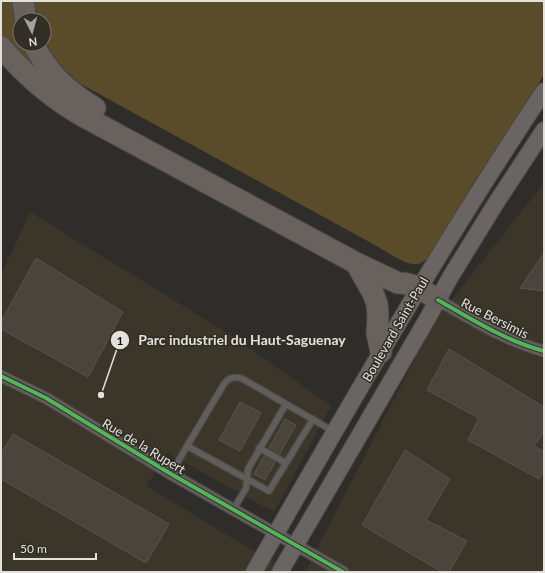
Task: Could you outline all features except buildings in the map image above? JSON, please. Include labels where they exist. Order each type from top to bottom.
[{"type":"highway","points":[[23,1],[25,12]]},
{"type":"highway","points":[[1,47],[32,80],[52,97],[71,109],[356,263],[398,284],[412,285]]},
{"type":"highway","points":[[39,52],[56,78],[87,103],[400,271],[412,285],[438,300]]},
{"type":"highway","points":[[356,263],[373,293],[377,304],[377,333],[381,352]]},
{"type":"main road","name":"Boulevard Saint-Paul","points":[[254,572],[381,352],[412,285],[489,174],[544,91]]},
{"type":"main road","name":"Boulevard Saint-Paul","points":[[280,572],[438,300],[496,203],[544,130]]},
{"type":"street","name":"Rue Bersimis","points":[[438,300],[501,334],[528,346],[544,351]]},
{"type":"street","name":"Rue de la Rupert","points":[[1,376],[46,398],[171,474],[343,572]]},
{"type":"lane","points":[[171,474],[224,384],[231,378],[236,377],[243,379],[335,432]]},
{"type":"lane","points":[[233,510],[246,488],[248,469],[286,404]]},
{"type":"lane","points":[[187,446],[269,491],[313,419]]},
{"type":"lane","points":[[259,448],[286,463]]},
{"type":"shaded area","points":[[1,1],[15,1],[17,12],[12,12],[12,47],[1,35]]},
{"type":"shaded area","points":[[34,1],[544,1],[544,75],[478,176],[428,258],[422,262],[412,264],[394,257],[373,244],[79,83],[57,61],[52,52],[52,12],[37,12]]},
{"type":"shaded area","points":[[16,52],[32,52],[47,75],[28,65]]},
{"type":"shaded area","points":[[544,183],[544,572],[305,572],[434,322]]},
{"type":"shaded area","points":[[30,212],[234,337],[331,406],[274,512],[167,453],[147,486],[253,551],[295,572],[1,572],[1,275]]},
{"type":"cycle path","points":[[438,300],[502,335],[530,347],[544,351]]},
{"type":"cycle path","points":[[1,376],[46,398],[171,474],[343,572]]},
{"type":"place","name":"Parc industriel du Haut-Saguenay","points":[[101,395]]}]
